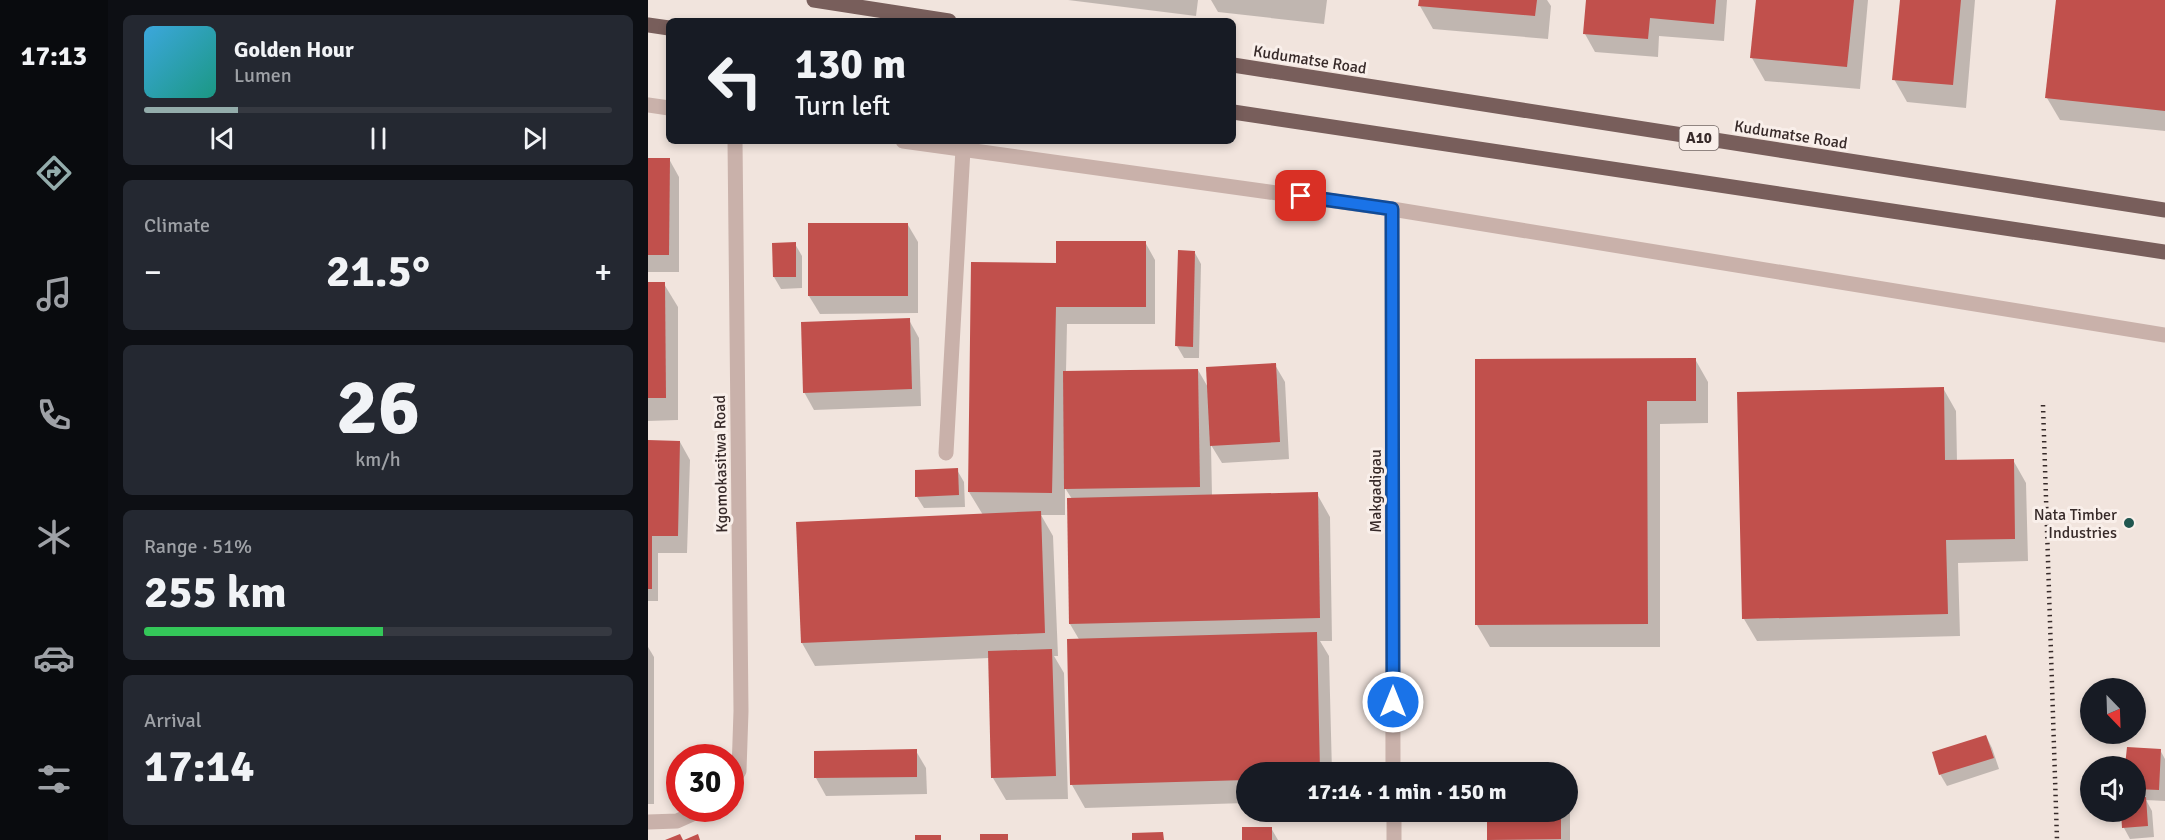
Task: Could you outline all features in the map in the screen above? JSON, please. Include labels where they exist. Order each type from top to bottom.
[{"type":"main road","points":[[814,0],[930,18]]},
{"type":"main road","points":[[648,25],[666,28]]},
{"type":"main road","name":"Kudumatse Road","points":[[1236,65],[2165,210]]},
{"type":"main road","points":[[1236,112],[2165,252]]},
{"type":"street","points":[[648,105],[666,108]]},
{"type":"street","name":"Kgomokasitwa Road","points":[[735,144],[741,711],[739,744]]},
{"type":"street","points":[[926,144],[1392,209],[2165,335]]},
{"type":"street","points":[[946,453],[963,149]]},
{"type":"street","name":"Makgadigau","points":[[1392,209],[1393,762]]},
{"type":"street","points":[[648,822],[666,821]]},
{"type":"street","points":[[1394,822],[1394,840]]},
{"type":"building","points":[[1419,0],[1537,0],[1535,16],[1418,6]]},
{"type":"building","points":[[1586,0],[1716,0],[1714,24],[1650,18],[1648,39],[1583,34]]},
{"type":"building","points":[[1756,0],[1854,0],[1847,67],[1750,58]]},
{"type":"building","points":[[1900,0],[1961,0],[1953,85],[1892,80]]},
{"type":"building","points":[[2056,0],[2165,0],[2165,111],[2045,98]]},
{"type":"building","points":[[648,158],[670,158],[669,255],[648,255]]},
{"type":"building","points":[[808,223],[908,223],[908,296],[808,296]]},
{"type":"building","points":[[1056,241],[1146,241],[1146,307],[1056,307],[1052,493],[968,492],[971,262],[1056,263]]},
{"type":"building","points":[[796,242],[796,277],[773,277],[772,243]]},
{"type":"building","points":[[1178,250],[1195,251],[1193,347],[1175,346]]},
{"type":"building","points":[[648,282],[665,282],[666,398],[648,398]]},
{"type":"building","points":[[910,318],[912,389],[803,393],[801,322]]},
{"type":"building","points":[[1696,358],[1696,401],[1647,401],[1648,624],[1475,625],[1475,359]]},
{"type":"building","points":[[1276,363],[1280,442],[1210,446],[1206,367]]},
{"type":"building","points":[[1198,369],[1200,487],[1064,489],[1063,371]]},
{"type":"building","points":[[1944,387],[1945,460],[2014,459],[2015,539],[1946,540],[1948,614],[1742,619],[1737,392]]},
{"type":"building","points":[[648,440],[680,441],[678,536],[652,536],[652,589],[648,589]]},
{"type":"building","points":[[958,468],[959,495],[915,497],[915,470]]},
{"type":"building","points":[[1318,492],[1320,618],[1069,624],[1067,498]]},
{"type":"building","points":[[1041,511],[1045,633],[801,643],[796,522]]},
{"type":"building","points":[[1317,632],[1320,762],[1236,762],[1236,780],[1070,785],[1067,639]]},
{"type":"building","points":[[1052,649],[1056,776],[991,778],[988,651]]},
{"type":"building","points":[[1986,735],[1994,758],[1939,775],[1932,752]]},
{"type":"building","points":[[2127,747],[2161,749],[2159,790],[2146,789],[2146,756],[2126,756]]},
{"type":"building","points":[[917,749],[917,777],[814,778],[814,751]]},
{"type":"building","points":[[2146,797],[2148,826],[2122,828],[2122,822],[2146,822]]},
{"type":"building","points":[[1487,822],[1561,822],[1561,839],[1487,840]]},
{"type":"building","points":[[1242,827],[1272,827],[1272,840],[1242,840]]},
{"type":"building","points":[[1163,832],[1164,840],[1132,840],[1132,833]]},
{"type":"building","points":[[680,834],[683,840],[665,840]]},
{"type":"building","points":[[698,834],[700,840],[684,840]]},
{"type":"building","points":[[980,834],[1008,834],[1008,840],[980,840]]},
{"type":"building","points":[[915,835],[941,835],[941,840],[915,840]]},
{"type":"railway","points":[[2043,405],[2057,840]]},
{"type":"place","name":"Nata Timber Industries","points":[[2129,523]]},
{"type":"route","points":[[1301,196],[1392,209],[1393,702]]}]
